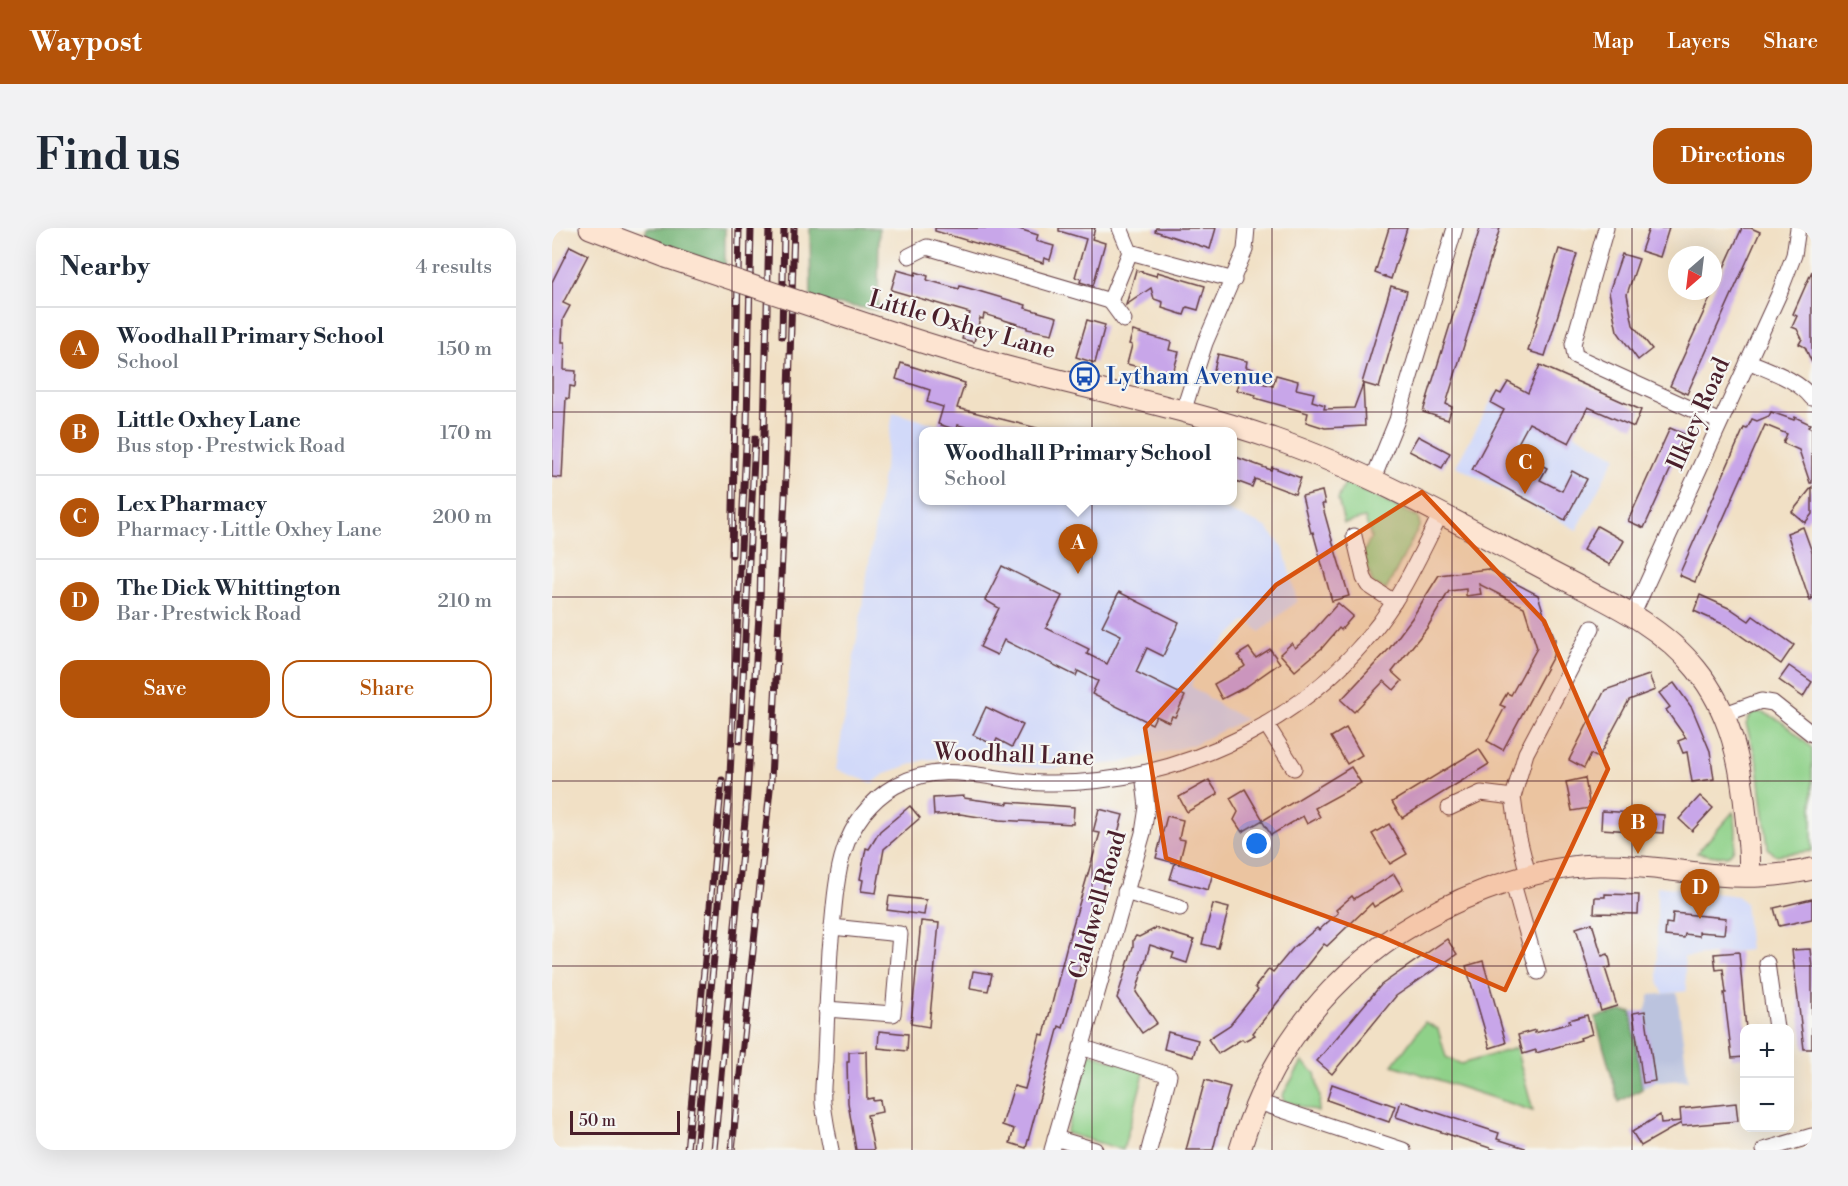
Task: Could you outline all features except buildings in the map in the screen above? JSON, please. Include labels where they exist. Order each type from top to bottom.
[{"type":"main road","name":"Little Oxhey Lane","points":[[590,228],[666,257],[985,361],[1234,427]]},
{"type":"main road","name":"Little Oxhey Lane","points":[[1237,428],[1274,439],[1373,478],[1632,616],[1671,643],[1695,667],[1712,689],[1725,714],[1736,748],[1743,782],[1750,858],[1749,875]]},
{"type":"main road","points":[[1240,1150],[1258,1102],[1284,1051],[1318,1005],[1355,967],[1380,946],[1413,923],[1450,903],[1520,877],[1556,869],[1599,865],[1652,867],[1719,875],[1749,875],[1812,869]]},
{"type":"street","points":[[1110,301],[1130,252],[1120,228]]},
{"type":"street","points":[[1183,412],[1205,343],[1245,250],[1246,228]]},
{"type":"street","points":[[1373,478],[1397,420],[1455,228]]},
{"type":"street","points":[[1606,228],[1573,344],[1575,356],[1720,422]]},
{"type":"street","name":"Ilkley Road","points":[[1632,616],[1790,270],[1798,228]]},
{"type":"street","points":[[909,256],[927,247],[1110,301],[1124,320]]},
{"type":"street","points":[[1130,252],[1233,280]]},
{"type":"street","points":[[1748,361],[1791,381],[1812,398]]},
{"type":"street","name":"Woodhall Lane","points":[[831,1150],[823,1103],[826,1009],[832,927],[843,852],[853,829],[872,803],[894,786],[926,773],[963,772],[1023,782],[1063,783],[1106,780],[1143,773],[1198,757],[1228,744],[1266,724],[1303,699],[1333,674],[1373,631],[1394,602],[1441,513]]},
{"type":"street","points":[[1354,536],[1364,578],[1368,585],[1394,602]]},
{"type":"street","points":[[1538,972],[1520,877],[1513,797],[1526,753],[1592,628]]},
{"type":"street","points":[[1725,714],[1761,701],[1773,703],[1812,734]]},
{"type":"street","points":[[1266,724],[1294,768]]},
{"type":"street","name":"Caldwell Road","points":[[1095,1150],[1054,1144],[1146,819],[1147,792],[1143,773]]},
{"type":"street","points":[[1449,808],[1481,793],[1513,797]]},
{"type":"street","points":[[1125,892],[1180,908]]},
{"type":"street","points":[[826,1009],[893,1014],[900,934],[832,927]]},
{"type":"street","points":[[1767,963],[1775,1024]]},
{"type":"street","points":[[1081,1047],[1169,1075],[1149,1150]]},
{"type":"street","points":[[1258,1102],[1403,1150]]},
{"type":"street","points":[[1764,1150],[1791,1134],[1812,1136]]},
{"type":"highlighted area","points":[[1422,492],[1544,621],[1608,769],[1505,990],[1380,936],[1166,858],[1145,728],[1276,585]]},
{"type":"shaded area","points":[[1496,392],[1616,456],[1577,530],[1456,466]]},
{"type":"shaded area","points":[[893,412],[944,427],[919,427],[919,505],[1215,505],[1266,527],[1283,547],[1297,601],[1260,632],[1246,620],[1197,667],[1191,686],[1224,708],[1246,719],[1192,745],[1120,763],[1044,769],[954,757],[924,760],[886,773],[873,783],[836,770]]},
{"type":"shaded area","points":[[1657,886],[1738,896],[1745,903],[1750,950],[1684,957],[1687,991],[1664,994],[1659,985],[1657,965]]},
{"type":"shaded area","points":[[1677,993],[1688,1080],[1654,1082],[1642,1089],[1631,1012],[1645,1011],[1649,995]]},
{"type":"green space","points":[[646,228],[725,228],[725,267],[646,239]]},
{"type":"green space","points":[[810,228],[879,228],[878,310],[811,301]]},
{"type":"green space","points":[[1345,483],[1418,517],[1420,525],[1386,590],[1373,584],[1363,554],[1371,537],[1365,518],[1344,523],[1338,499]]},
{"type":"green space","points":[[1757,712],[1780,721],[1812,748],[1812,851],[1775,855],[1768,848],[1758,765],[1746,724],[1752,713]]},
{"type":"green space","points":[[1733,812],[1736,837],[1730,854],[1715,856],[1697,853]]},
{"type":"green space","points":[[1621,1011],[1631,1012],[1642,1089],[1619,1102],[1595,1017]]},
{"type":"green space","points":[[1425,1022],[1438,1029],[1446,1057],[1461,1064],[1516,1048],[1533,1111],[1393,1065]]},
{"type":"green space","points":[[1088,1053],[1145,1070],[1123,1150],[1066,1133]]},
{"type":"green space","points":[[1302,1062],[1315,1073],[1320,1098],[1318,1112],[1284,1101],[1282,1096]]},
{"type":"railway","points":[[732,555],[739,228]]},
{"type":"railway","points":[[696,1150],[729,796],[747,425],[751,228]]},
{"type":"railway","points":[[714,1150],[746,809],[760,601],[769,228]]},
{"type":"railway","points":[[782,336],[784,228]]},
{"type":"railway","points":[[732,1150],[771,780],[787,455],[794,228]]},
{"type":"railway","points":[[740,741],[755,438]]},
{"type":"railway","points":[[687,1150],[722,780]]},
{"type":"place","name":"Lytham Avenue","points":[[1085,377]]},
{"type":"place","name":"Lex Pharmacy","points":[[1525,494]]},
{"type":"place","name":"Woodhall Primary School","points":[[1078,574]]},
{"type":"place","name":"Little Oxhey Lane","points":[[1638,854]]},
{"type":"place","name":"The Dick Whittington","points":[[1700,919]]}]
